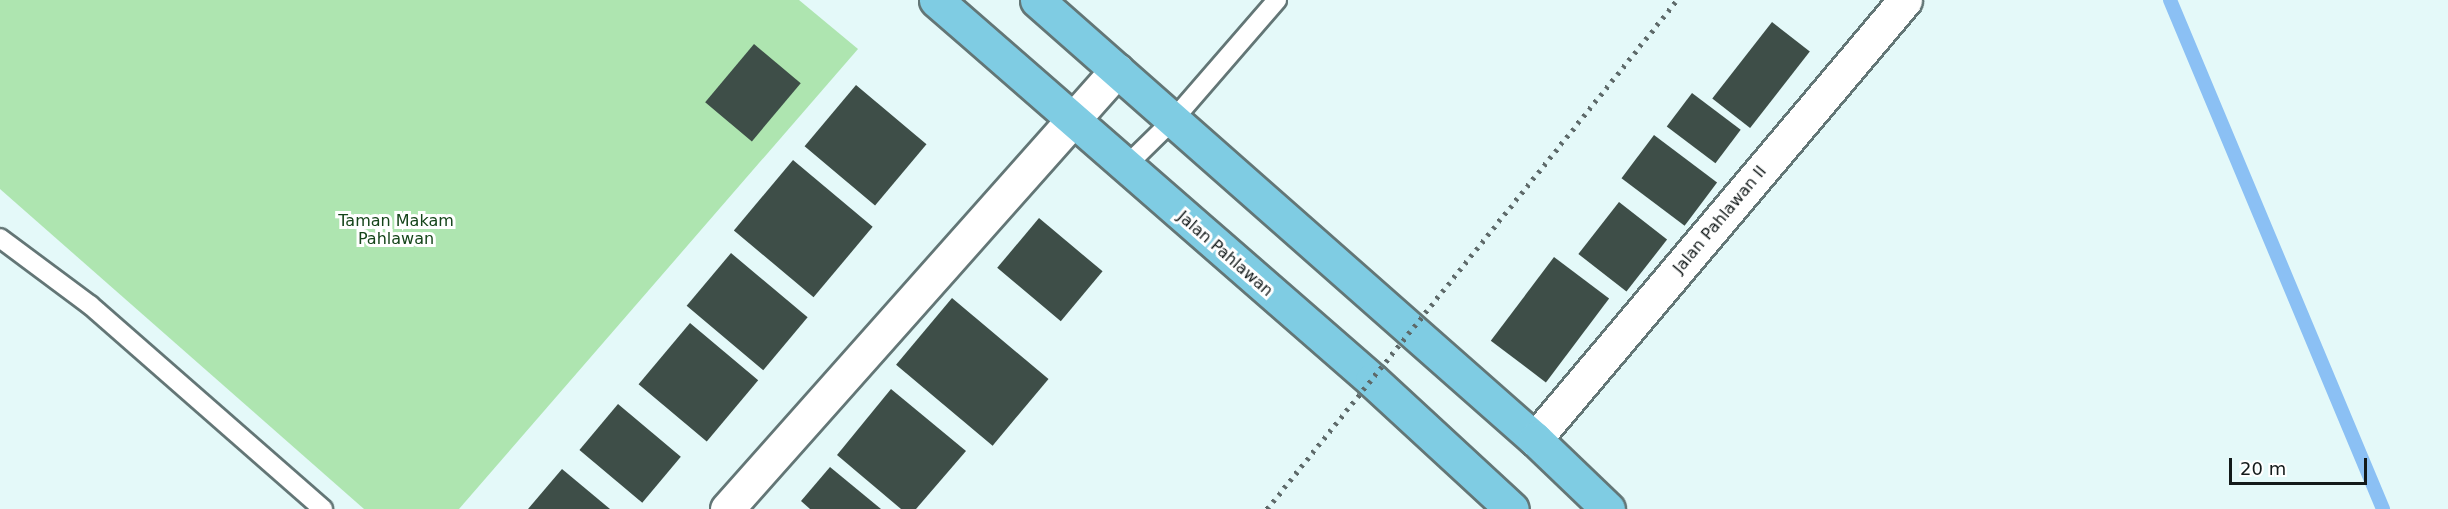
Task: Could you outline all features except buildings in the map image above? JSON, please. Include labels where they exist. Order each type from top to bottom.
[{"type":"main road","name":"Jalan Pahlawan","points":[[936,0],[1073,117],[1512,509]]},
{"type":"main road","points":[[1037,0],[1535,439],[1608,509]]},
{"type":"street","name":"Jalan Pahlawan II","points":[[1535,439],[1905,0]]},
{"type":"street","points":[[727,509],[1117,70]]},
{"type":"lane","points":[[1126,166],[1173,120],[1277,0]]},
{"type":"lane","points":[[0,238],[90,305],[322,509]]},
{"type":"green space","name":"Taman Makam Pahlawan","points":[[0,0],[799,0],[858,49],[459,509],[364,509],[0,189]]},
{"type":"waterway","points":[[2170,0],[2383,509]]},
{"type":"railway","points":[[1267,509],[1677,0]]}]
